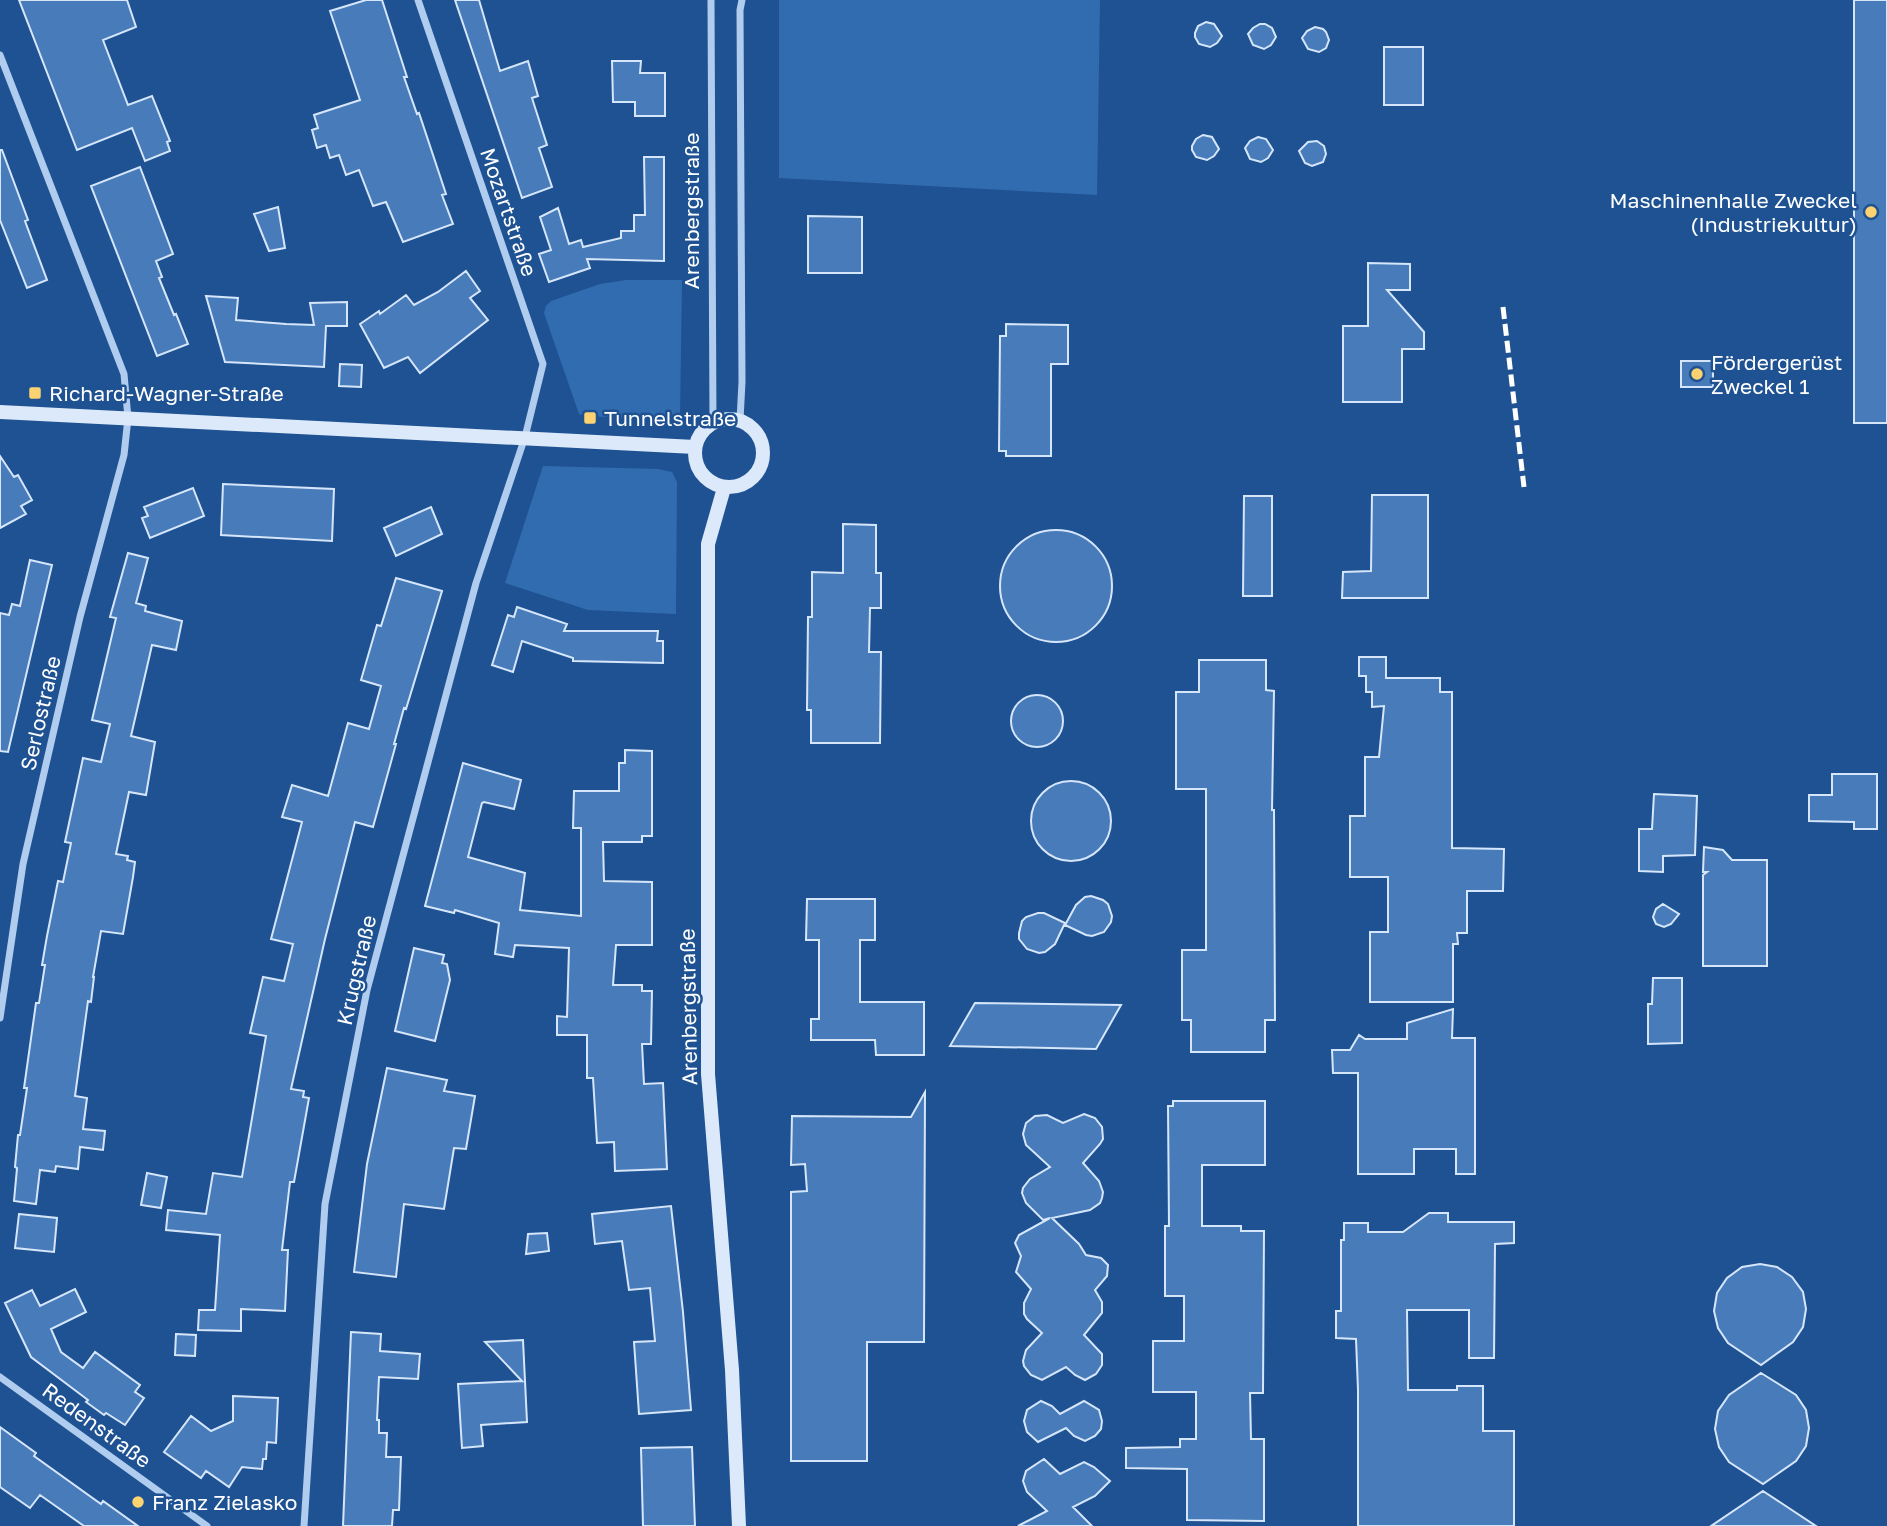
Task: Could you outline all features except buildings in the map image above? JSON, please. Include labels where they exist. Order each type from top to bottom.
[{"type":"street","name":"Mozartstraße","points":[[418,0],[543,364],[525,437]]},
{"type":"street","name":"Arenbergstraße","points":[[711,0],[713,422]]},
{"type":"street","points":[[740,420],[742,0]]},
{"type":"street","points":[[0,55],[124,374],[128,418]]},
{"type":"street","points":[[0,412],[695,447]]},
{"type":"street","name":"Serlostraße","points":[[0,1018],[23,864],[80,617],[124,455],[128,418]]},
{"type":"street","points":[[728,418],[740,420],[756,431],[764,445],[763,462],[755,476],[748,481],[740,486],[724,488],[707,479],[697,465],[695,447],[701,433],[713,422],[728,418]]},
{"type":"street","name":"Krugstraße","points":[[304,1526],[325,1204],[367,990],[476,583],[525,437]]},
{"type":"street","name":"Arenbergstraße","points":[[724,488],[708,544],[708,1074],[732,1370],[739,1526]]},
{"type":"street","name":"Redenstraße","points":[[0,1377],[207,1526]]},
{"type":"shaded area","points":[[779,0],[1100,0],[1097,195],[779,178]]},
{"type":"shaded area","points":[[626,280],[682,280],[680,415],[672,420],[579,414],[544,313],[551,301],[600,284]]},
{"type":"shaded area","points":[[543,466],[658,469],[672,472],[677,482],[676,614],[588,610],[505,583]]},
{"type":"railway","points":[[1503,307],[1524,487]]},
{"type":"place","name":"Maschinenhalle Zweckel (Industriekultur)","points":[[1871,212]]},
{"type":"place","name":"Fördergerüst Zweckel 1","points":[[1697,374]]},
{"type":"place","name":"Richard-Wagner-Straße","points":[[35,393]]},
{"type":"place","name":"Tunnelstraße","points":[[590,418]]},
{"type":"place","name":"Franz Zielasko","points":[[138,1502]]}]
